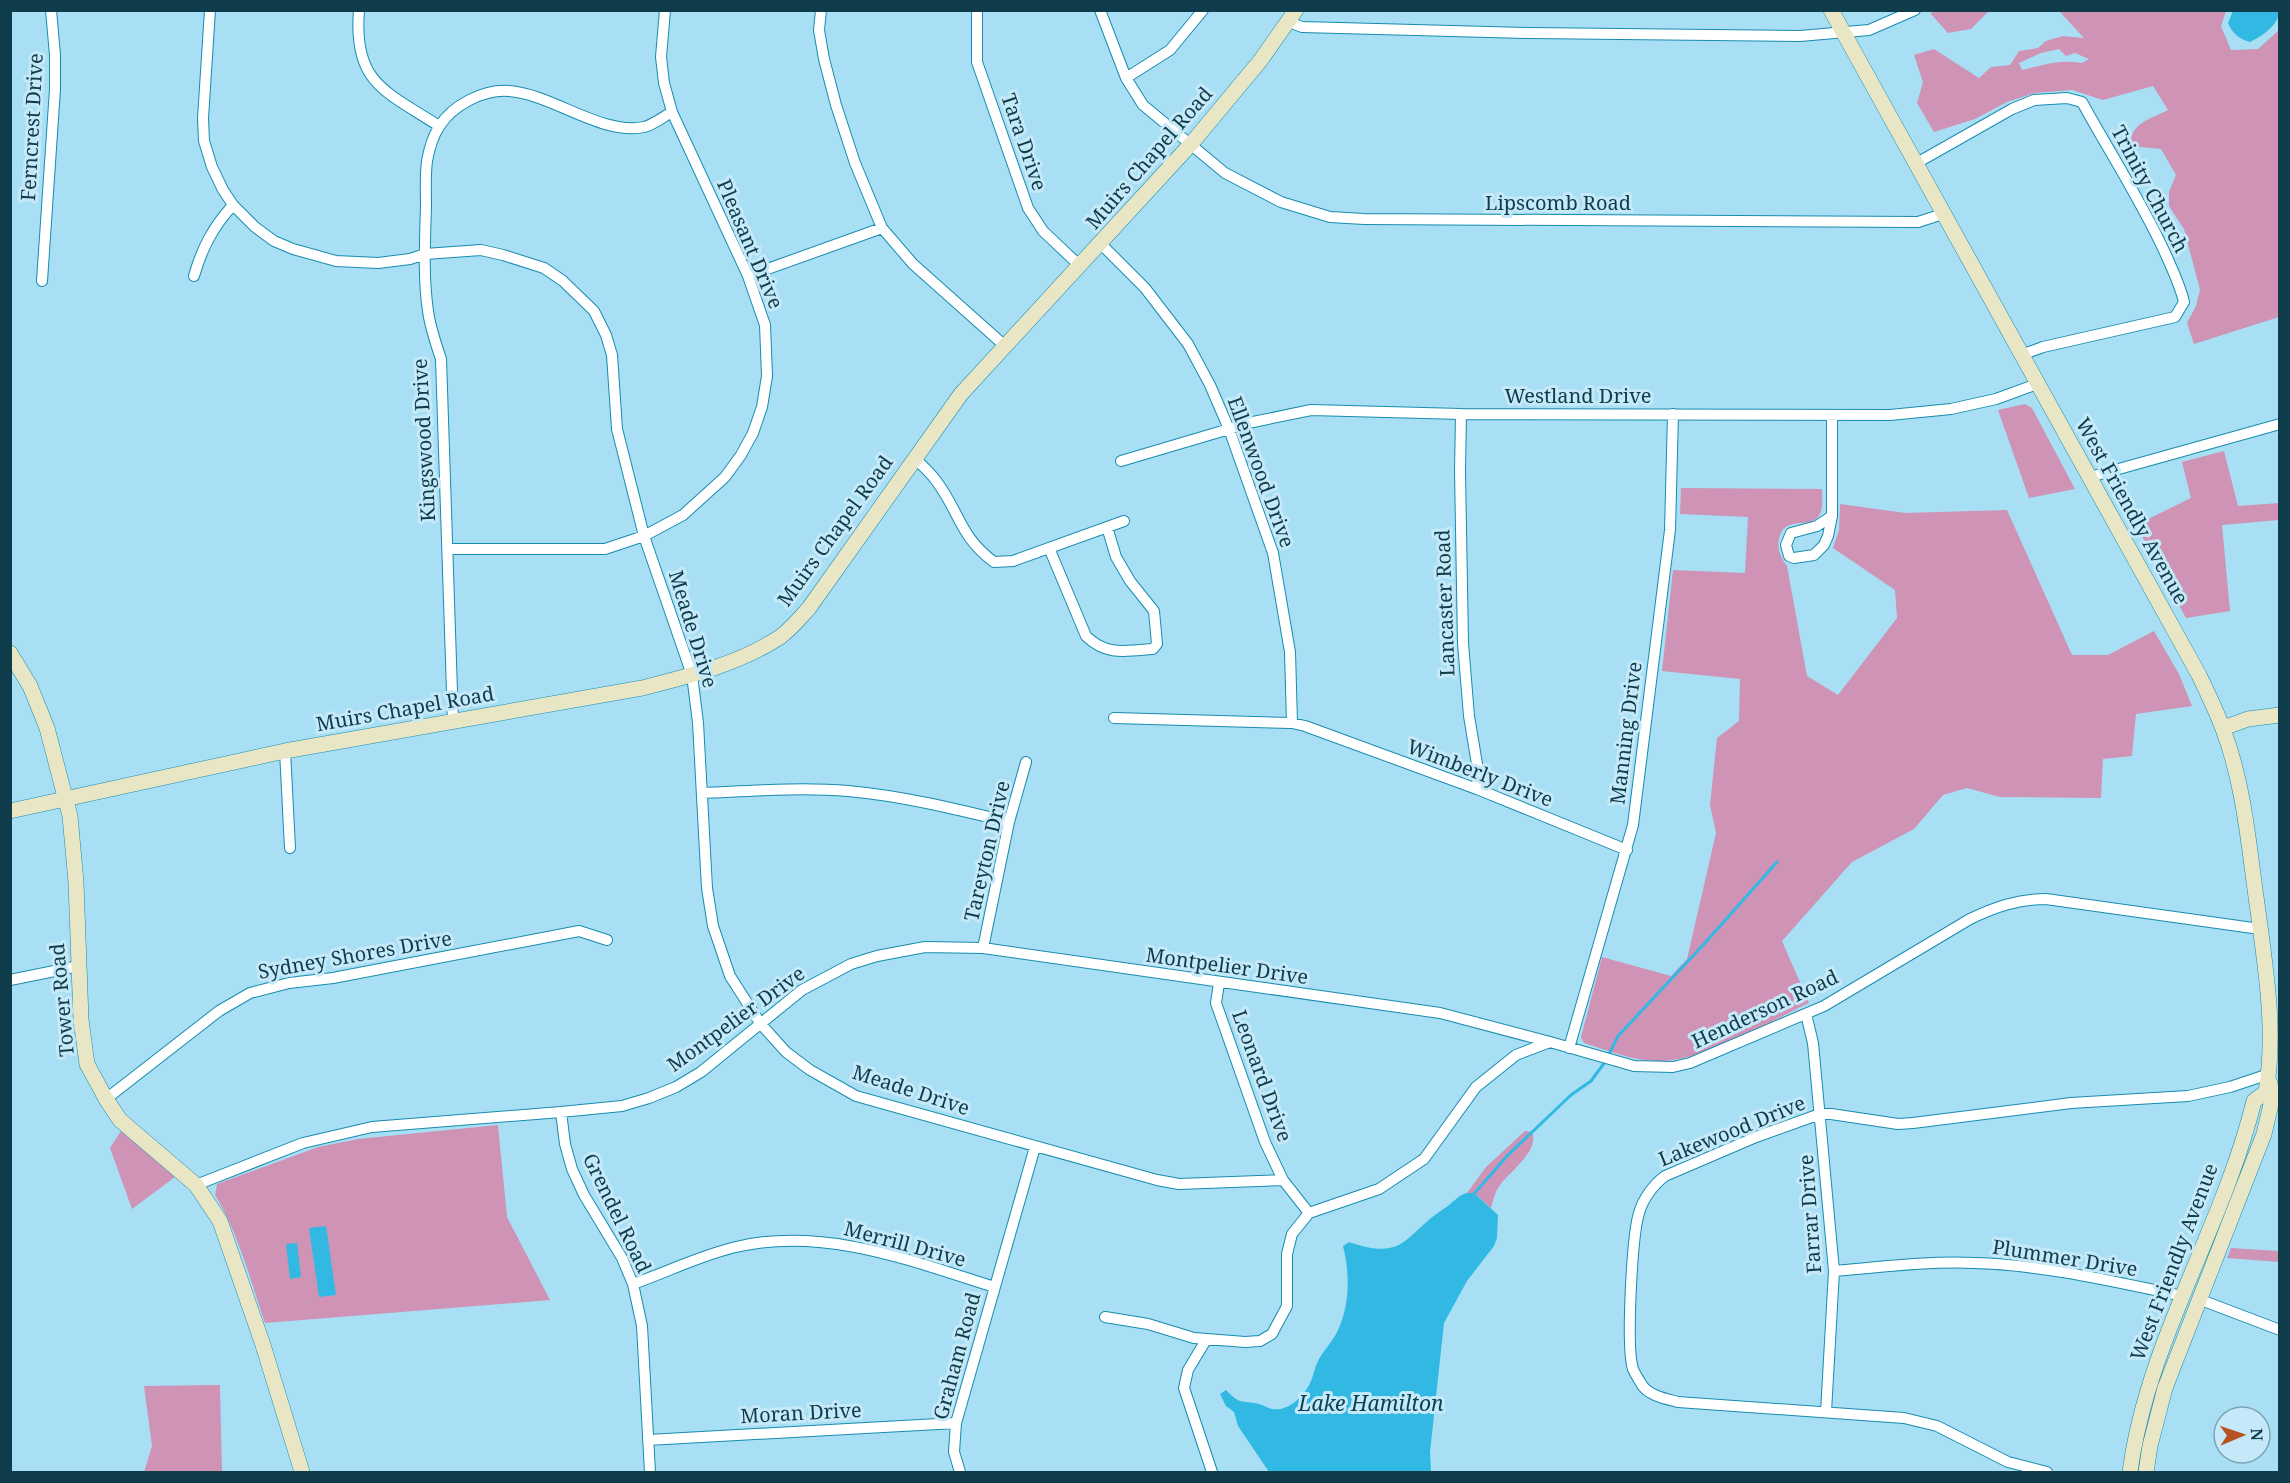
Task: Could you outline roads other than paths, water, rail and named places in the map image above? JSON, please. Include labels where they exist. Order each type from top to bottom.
[{"type":"main road","name":"West Friendly Avenue","points":[[1831,10],[2197,671],[2223,728],[2244,812],[2271,1024],[2274,1073],[2272,1100],[2264,1134],[2165,1388],[2150,1446],[2146,1473]]},
{"type":"main road","name":"Muirs Chapel Road","points":[[10,811],[285,751],[642,688],[692,675],[742,657],[782,636],[798,621],[816,598],[961,394],[1191,144],[1260,61],[1293,16]]},
{"type":"main road","name":"Tower Road","points":[[10,653],[30,686],[47,728],[70,816],[76,882],[81,1020],[87,1064],[105,1099],[120,1120],[196,1185],[220,1221],[264,1350],[302,1473]]},
{"type":"main road","points":[[2223,728],[2248,719],[2280,715]]},
{"type":"main road","name":"West Friendly Avenue","points":[[2130,1473],[2134,1444],[2146,1397],[2183,1296],[2225,1195],[2246,1134],[2254,1101],[2266,1092],[2274,1073]]},
{"type":"street","name":"Ferncrest Drive","points":[[42,281],[55,89],[51,10]]},
{"type":"street","name":"Meade Drive","points":[[210,10],[203,110],[204,141],[212,167],[232,205],[255,227],[274,241],[320,258],[336,261],[378,263],[410,259],[425,254],[481,250],[526,261],[544,268],[563,280],[594,311],[606,335],[612,355],[617,429],[644,536],[692,675],[698,723],[707,888],[713,926],[730,976],[760,1023],[786,1052],[810,1070],[856,1096],[1157,1180],[1179,1184],[1284,1180]]},
{"type":"street","points":[[359,10],[357,36],[365,67],[382,89],[439,126]]},
{"type":"street","name":"Pleasant Drive","points":[[448,549],[605,549],[644,536],[683,515],[725,477],[753,433],[762,407],[767,376],[768,351],[765,325],[748,276],[672,112],[664,83],[661,57],[664,10]]},
{"type":"street","points":[[821,10],[819,30],[836,105],[855,163],[882,228],[913,264],[1005,346]]},
{"type":"street","name":"Tara Drive","points":[[977,10],[977,62],[1028,207],[1043,231],[1080,266]]},
{"type":"street","name":"Lipscomb Road","points":[[1101,10],[1125,78],[1143,105],[1225,173],[1281,202],[1330,217],[1917,222],[1943,214]]},
{"type":"street","points":[[1125,78],[1170,50],[1203,10]]},
{"type":"street","points":[[1293,16],[1302,27],[1530,33],[1800,36],[1869,30],[1915,10]]},
{"type":"street","name":"Kingswood Drive","points":[[453,722],[441,359],[428,312],[425,254],[427,161],[439,126],[453,110],[497,90],[535,97],[613,126],[629,128],[646,126],[672,112]]},
{"type":"street","name":"Trinity Church","points":[[1915,164],[2012,109],[2034,100],[2067,98],[2082,102],[2123,171],[2181,287],[2184,302],[2175,317],[2043,347],[2021,355]]},
{"type":"street","points":[[194,276],[206,242],[232,205]]},
{"type":"street","points":[[748,276],[882,228]]},
{"type":"street","name":"Ellenwood Drive","points":[[1101,244],[1145,288],[1188,344],[1210,385],[1229,429],[1273,553],[1290,652],[1292,723]]},
{"type":"street","name":"Westland Drive","points":[[1121,461],[1229,429],[1311,410],[1461,414],[1890,415],[1951,409],[1996,399],[2037,384]]},
{"type":"street","name":"Lancaster Road","points":[[1461,414],[1463,643],[1469,716],[1478,770],[1477,789]]},
{"type":"street","name":"Manning Drive","points":[[1569,1048],[1633,825],[1670,530],[1673,414]]},
{"type":"street","points":[[1832,416],[1832,516],[1828,536],[1819,550],[1806,557],[1789,556],[1786,545],[1791,533],[1816,526],[1832,516]]},
{"type":"street","points":[[2090,477],[2280,424]]},
{"type":"street","points":[[914,458],[936,479],[960,525],[978,550],[994,562],[1013,561],[1124,521]]},
{"type":"street","points":[[1049,548],[1086,636],[1096,646],[1108,650],[1153,649],[1157,644],[1154,611],[1125,573],[1116,557],[1107,527]]},
{"type":"street","points":[[1114,718],[1292,723]]},
{"type":"street","name":"Wimberly Drive","points":[[1292,723],[1477,789],[1627,850]]},
{"type":"street","points":[[285,751],[290,848]]},
{"type":"street","name":"Tareyton Drive","points":[[983,948],[1009,822],[1026,762]]},
{"type":"street","points":[[702,793],[847,791],[934,804],[1009,822]]},
{"type":"street","name":"Henderson Road","points":[[1550,1042],[1634,1066],[1673,1067],[1690,1064],[1806,1014],[1916,953],[1970,919],[1993,908],[2026,899],[2046,898],[2260,929]]},
{"type":"street","name":"Sydney Shores Drive","points":[[105,1099],[219,1011],[250,993],[289,983],[333,978],[579,931],[608,940]]},
{"type":"street","name":"Montpelier Drive","points":[[196,1185],[303,1143],[372,1127],[622,1106],[649,1098],[676,1087],[701,1071],[802,990],[851,964],[877,956],[925,947],[983,948],[1440,1013],[1550,1042]]},
{"type":"street","points":[[10,980],[79,966]]},
{"type":"street","name":"Leonard Drive","points":[[1219,983],[1216,1003],[1265,1142],[1284,1180]]},
{"type":"street","name":"Farrar Drive","points":[[1806,1014],[1813,1042],[1834,1271],[1826,1412]]},
{"type":"street","points":[[1105,1317],[1148,1324],[1206,1340],[1260,1341],[1272,1334],[1287,1306],[1287,1254],[1292,1234],[1309,1213],[1379,1189],[1424,1159],[1476,1087],[1516,1055],[1550,1042]]},
{"type":"street","name":"Lakewood Drive","points":[[2047,1473],[2008,1462],[1948,1431],[1922,1421],[1678,1402],[1659,1396],[1643,1387],[1633,1369],[1630,1349],[1634,1230],[1639,1210],[1657,1182],[1665,1176],[1820,1114],[1898,1124],[1913,1123],[2071,1103],[2188,1096],[2230,1087],[2274,1073]]},
{"type":"street","name":"Grendel Road","points":[[561,1112],[565,1144],[572,1169],[584,1195],[622,1258],[633,1284],[642,1326],[650,1473]]},
{"type":"street","name":"Graham Road","points":[[960,1473],[954,1452],[956,1423],[1035,1146]]},
{"type":"street","points":[[1284,1180],[1309,1213]]},
{"type":"street","name":"Merrill Drive","points":[[633,1284],[735,1247],[765,1241],[798,1240],[866,1249],[994,1287]]},
{"type":"street","name":"Plummer Drive","points":[[1834,1271],[1919,1264],[1987,1263],[2037,1268],[2183,1296]]},
{"type":"street","points":[[2200,1300],[2280,1330]]},
{"type":"street","points":[[1206,1340],[1188,1370],[1184,1388],[1212,1473]]},
{"type":"street","name":"Moran Drive","points":[[648,1440],[956,1423]]},
{"type":"water","points":[[2233,11],[2279,11],[2273,25],[2250,42],[2236,35],[2230,27],[2228,23]]},
{"type":"water","name":"Lake Hamilton","points":[[1474,1193],[1498,1215],[1497,1238],[1494,1246],[1467,1281],[1444,1323],[1430,1452],[1431,1472],[1269,1472],[1238,1426],[1234,1412],[1226,1406],[1220,1394],[1226,1390],[1238,1400],[1272,1409],[1284,1408],[1301,1397],[1311,1381],[1316,1364],[1335,1336],[1344,1312],[1348,1290],[1343,1246],[1349,1242],[1383,1249],[1394,1247],[1458,1197]]},
{"type":"water","points":[[326,1226],[336,1295],[319,1297],[309,1228]]},
{"type":"water","points":[[297,1243],[301,1277],[290,1279],[286,1244]]},
{"type":"waterway","points":[[1608,1056],[1618,1036],[1777,862]]},
{"type":"waterway","points":[[1473,1195],[1508,1155],[1571,1095],[1591,1081],[1605,1062]]}]
